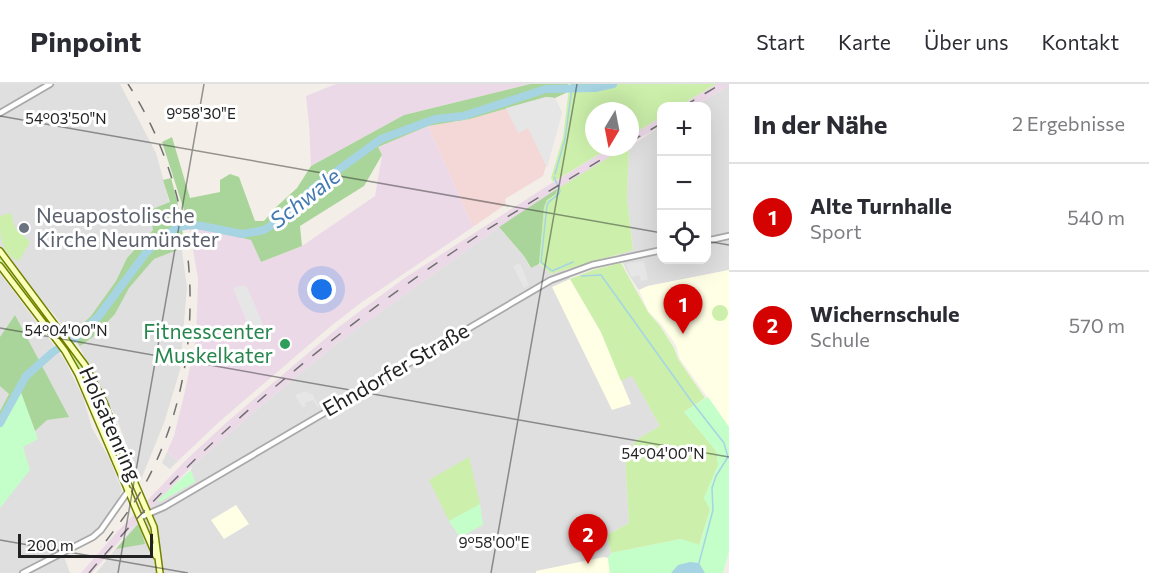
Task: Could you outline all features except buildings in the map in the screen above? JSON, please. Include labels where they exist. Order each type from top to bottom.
[{"type":"main road","name":"Holsatenring","points":[[0,251],[85,365],[104,402],[128,467],[149,514],[158,544],[158,560]]},
{"type":"main road","name":"Holsatenring","points":[[0,266],[65,351],[78,374],[158,560]]},
{"type":"main road","points":[[158,560],[160,573]]},
{"type":"street","points":[[0,113],[50,84]]},
{"type":"street","points":[[711,240],[729,236]]},
{"type":"street","name":"Ehndorfer Straße","points":[[141,517],[184,496],[551,280],[592,265],[657,251]]},
{"type":"street","points":[[23,573],[93,537],[101,530],[129,490]]},
{"type":"shaded area","points":[[0,84],[120,84],[156,153],[181,244],[187,287],[180,370],[164,423],[140,482],[117,419],[80,348],[0,251]]},
{"type":"shaded area","points":[[336,84],[530,84],[404,115],[311,166],[306,96]]},
{"type":"shaded area","points":[[716,84],[729,84],[701,102],[686,102]]},
{"type":"shaded area","points":[[729,86],[729,270],[648,286],[639,290],[618,253],[633,249],[627,198],[629,156],[639,156],[639,140],[657,129],[657,264],[711,264],[711,102],[701,102]]},
{"type":"shaded area","points":[[546,97],[555,98],[562,113],[543,176],[505,199],[506,204],[473,227],[428,126],[470,119]]},
{"type":"shaded area","points":[[546,97],[555,98],[562,113],[547,168],[528,128],[518,133],[506,108]]},
{"type":"shaded area","points":[[657,119],[657,128],[639,139],[639,130]]},
{"type":"shaded area","points":[[428,126],[473,227],[362,302],[331,326],[219,422],[178,461],[167,452],[174,436],[196,338],[198,279],[189,226],[251,240],[261,262],[302,246],[375,196],[382,155],[377,147]]},
{"type":"shaded area","points":[[596,156],[612,156],[499,227],[337,343],[192,466],[123,537],[92,573],[81,573],[186,460],[340,326],[403,279]]},
{"type":"shaded area","points":[[499,227],[524,256],[530,268],[539,264],[551,274],[564,269],[601,332],[622,380],[632,375],[660,426],[638,439],[625,454],[629,523],[607,535],[611,553],[608,558],[610,573],[96,573],[157,501],[191,470],[192,466],[262,405],[337,343]]},
{"type":"shaded area","points":[[644,261],[648,280],[641,281],[639,275],[631,277],[626,264]]},
{"type":"shaded area","points":[[520,263],[529,285],[524,288],[513,266]]},
{"type":"shaded area","points":[[729,270],[729,427],[680,359],[676,345],[648,311],[639,290],[648,286]]},
{"type":"shaded area","points":[[0,273],[64,359],[83,397],[92,428],[109,458],[122,490],[111,515],[101,530],[63,554],[70,573],[0,573]]},
{"type":"shaded area","points":[[570,279],[601,332],[631,404],[612,410],[552,287]]},
{"type":"shaded area","points":[[244,285],[248,289],[264,327],[251,332],[233,288]]},
{"type":"shaded area","points":[[307,391],[309,394],[312,393],[318,408],[313,400],[305,403],[306,406],[303,407],[300,404],[295,395]]},
{"type":"shaded area","points":[[167,452],[178,461],[170,469],[162,463]]},
{"type":"shaded area","points":[[236,505],[249,524],[224,539],[211,520]]},
{"type":"shaded area","points":[[608,558],[610,573],[536,573],[536,571]]},
{"type":"green space","points":[[530,84],[568,84],[568,92],[555,98],[546,97],[470,119],[428,126],[378,147],[382,155],[364,186],[300,226],[302,246],[261,262],[251,240],[189,226],[162,142],[172,137],[190,198],[220,192],[220,180],[230,174],[239,177],[255,221],[264,221],[297,188],[311,166],[404,115]]},
{"type":"green space","points":[[571,84],[613,84],[595,88],[572,88]]},
{"type":"green space","points":[[613,84],[716,84],[686,102],[657,102],[657,119],[639,130],[639,102],[585,102],[585,156],[596,156],[553,182],[551,178],[563,137],[569,88],[595,88]]},
{"type":"green space","points":[[611,156],[629,156],[627,198],[633,250],[551,274],[539,263],[544,207],[547,200],[556,194],[557,189]]},
{"type":"green space","points":[[171,178],[185,247],[154,259],[129,288],[115,314],[93,337],[80,346],[72,334],[91,316],[116,281],[127,258],[153,230],[150,210],[170,202],[163,180]]},
{"type":"green space","points":[[557,189],[556,194],[547,200],[544,207],[539,264],[531,268],[524,256],[499,227]]},
{"type":"green space","points":[[11,213],[16,229],[30,242],[19,261],[8,254],[2,243],[0,216]]},
{"type":"green space","points":[[0,255],[57,330],[56,333],[0,264]]},
{"type":"green space","points":[[621,263],[648,312],[660,326],[678,359],[705,398],[684,412],[717,452],[718,465],[704,498],[710,509],[699,546],[681,539],[611,553],[607,535],[629,523],[625,454],[638,439],[660,426],[632,376],[621,381],[601,332],[570,279]]},
{"type":"green space","points":[[720,305],[728,313],[720,321],[712,313]]},
{"type":"green space","points":[[15,315],[69,417],[47,420],[35,431],[19,388],[0,422],[0,411],[9,394],[0,386],[0,337]]},
{"type":"green space","points":[[72,352],[93,384],[105,415],[99,415]]},
{"type":"green space","points":[[19,387],[38,439],[23,447],[30,470],[0,508],[0,422]]},
{"type":"green space","points":[[708,397],[729,427],[729,551],[723,573],[610,573],[608,558],[611,553],[681,539],[700,545],[710,509],[704,498],[718,465],[717,452],[684,412]]},
{"type":"green space","points":[[469,457],[480,504],[449,521],[429,480]]},
{"type":"green space","points":[[191,470],[195,482],[157,501]]},
{"type":"green space","points":[[480,504],[483,525],[460,537],[449,521]]},
{"type":"green space","points":[[139,523],[145,544],[116,549]]},
{"type":"water","points":[[690,562],[699,563],[705,573],[671,573],[678,565]]},
{"type":"waterway","name":"Schwale","points":[[0,423],[26,376],[98,317],[145,254],[161,238],[178,227],[202,226],[242,234],[264,230],[281,219],[316,186],[381,139],[435,119],[463,116],[546,89],[595,88],[613,84]]},
{"type":"waterway","points":[[555,174],[565,139],[572,88]]},
{"type":"waterway","points":[[554,177],[560,191],[547,205],[541,262],[552,271],[573,262]]},
{"type":"waterway","points":[[581,276],[601,275],[724,443],[728,457],[716,476],[712,488],[713,510],[699,563]]},
{"type":"railway","points":[[106,541],[140,493],[163,445],[179,394],[188,340],[190,287],[185,233],[172,181],[154,131],[128,84]]},
{"type":"railway","points":[[691,102],[721,84]]},
{"type":"railway","points":[[639,137],[657,126]]},
{"type":"railway","points":[[89,573],[129,527],[216,440],[308,359],[356,321],[456,250],[607,156]]},
{"type":"place","name":"Neuapostolische Kirche Neumünster","points":[[24,228]]},
{"type":"place","name":"Alte Turnhalle","points":[[683,334]]},
{"type":"place","name":"Fitnesscenter Muskelkater","points":[[285,344]]},
{"type":"place","name":"Wichernschule","points":[[588,564]]}]
